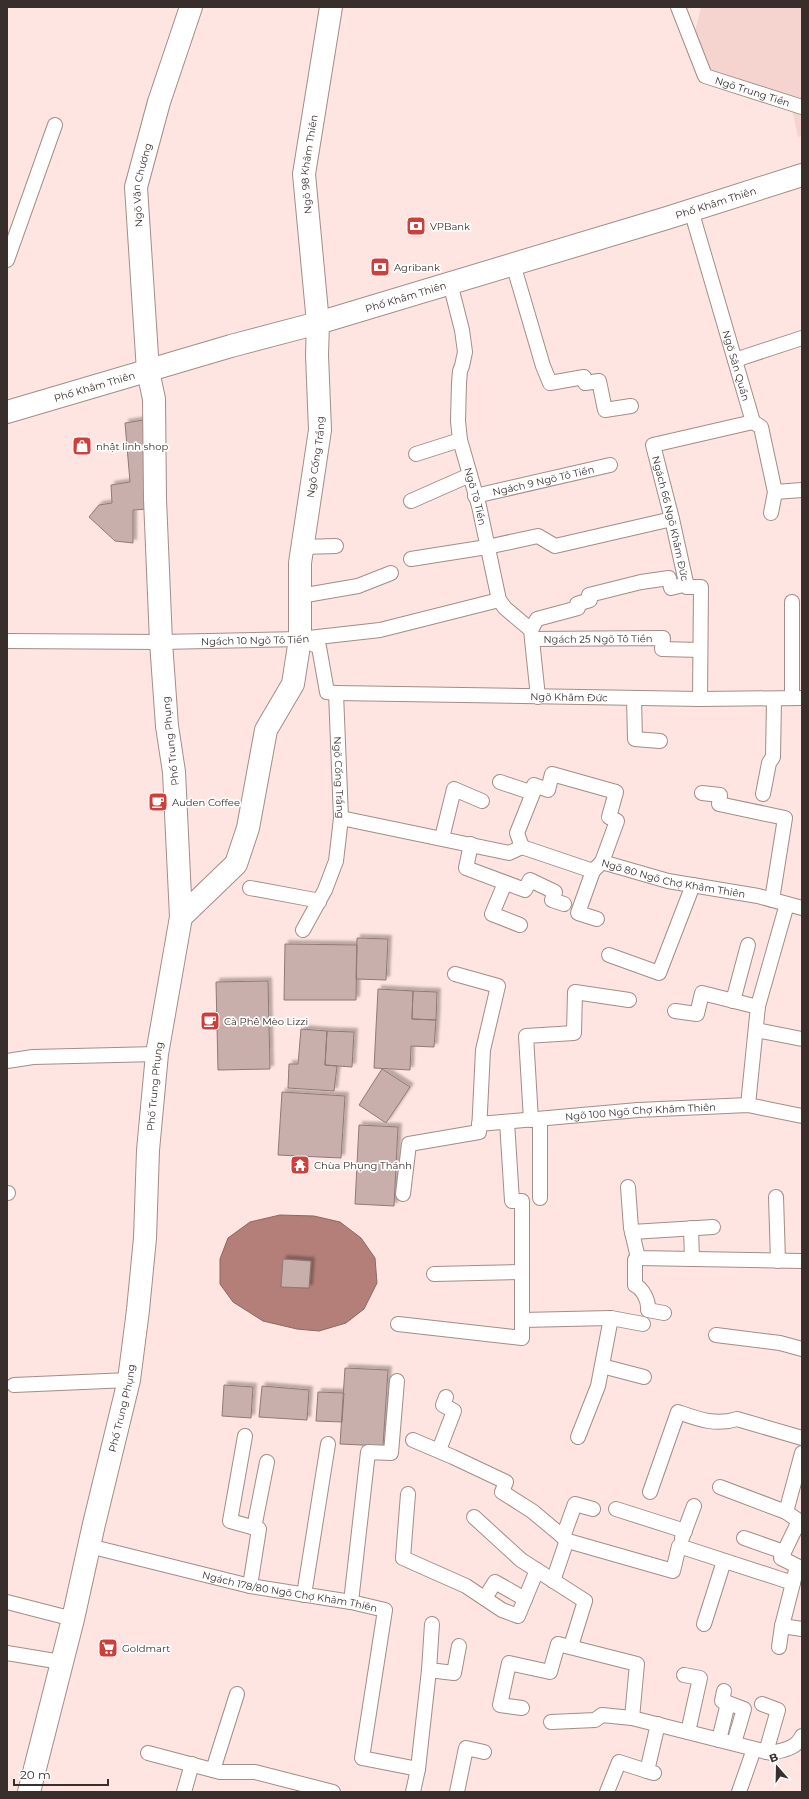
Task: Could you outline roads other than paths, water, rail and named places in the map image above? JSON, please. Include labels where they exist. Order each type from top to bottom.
[{"type":"street","name":"Ngõ Văn Chương","points":[[148,371],[136,188],[159,102],[191,7]]},
{"type":"street","name":"Ngõ 98 Khâm Thiên","points":[[318,323],[304,174],[331,7]]},
{"type":"street","name":"Phố Khâm Thiên","points":[[7,412],[318,323],[802,175]]},
{"type":"street","name":"Ngõ Cống Trắng","points":[[181,917],[236,864],[248,828],[266,730],[293,684],[300,639],[300,563],[320,430],[317,355],[318,323]]},
{"type":"street","name":"Phố Trung Phụng","points":[[29,1792],[73,1619],[94,1524],[129,1380],[143,1259],[148,1150],[157,1054],[181,917],[174,772],[167,726],[161,642],[155,507],[154,399],[148,371]]},
{"type":"lane","name":"Ngõ Trung Tiền","points":[[678,7],[705,76],[802,107]]},
{"type":"lane","points":[[7,260],[55,126]]},
{"type":"lane","name":"Ngõ Sân Quần","points":[[691,210],[753,422],[761,426],[775,492]]},
{"type":"lane","points":[[513,264],[543,366],[550,383],[584,377],[585,383],[599,381],[604,410],[630,406]]},
{"type":"lane","name":"Ngõ Tô Tiền","points":[[450,283],[462,330],[465,352],[460,371],[459,383],[458,421],[460,440],[470,475],[499,600]]},
{"type":"lane","points":[[735,360],[802,338]]},
{"type":"lane","name":"Ngách 66 Ngõ Khâm Đức","points":[[700,699],[701,587],[687,587],[672,519],[653,445],[753,422]]},
{"type":"lane","points":[[416,454],[460,440]]},
{"type":"lane","name":"Ngách 9 Ngõ Tô Tiền","points":[[475,496],[610,465]]},
{"type":"lane","points":[[411,501],[470,475]]},
{"type":"lane","points":[[771,513],[775,492],[802,490]]},
{"type":"lane","points":[[411,559],[487,547],[538,536],[555,546],[672,519]]},
{"type":"lane","points":[[302,547],[336,546]]},
{"type":"lane","points":[[300,596],[358,586],[391,573]]},
{"type":"lane","points":[[538,697],[532,635],[537,619],[578,608],[577,604],[590,600],[589,595],[669,578],[671,588],[686,584]]},
{"type":"lane","points":[[499,600],[532,635]]},
{"type":"lane","name":"Ngách 10 Ngõ Tô Tiền","points":[[7,641],[161,642],[300,639],[380,630],[499,600]]},
{"type":"lane","points":[[792,602],[797,698]]},
{"type":"lane","name":"Ngách 25 Ngõ Tô Tiền","points":[[532,635],[663,638],[662,649],[700,650]]},
{"type":"lane","points":[[300,639],[319,647],[327,692],[336,694]]},
{"type":"lane","name":"Ngõ Khâm Đức","points":[[336,694],[700,699],[797,698]]},
{"type":"lane","name":"Ngõ Cống Trắng","points":[[303,930],[326,890],[336,861],[341,818],[336,694]]},
{"type":"lane","points":[[634,698],[635,739],[660,741]]},
{"type":"lane","points":[[763,794],[768,763],[773,757],[774,699]]},
{"type":"lane","points":[[522,847],[517,833],[533,793],[531,792],[534,785],[548,790],[552,774],[616,792],[609,817],[616,821],[578,913],[597,919]]},
{"type":"lane","points":[[500,782],[531,792]]},
{"type":"lane","points":[[442,838],[454,789],[482,801]]},
{"type":"lane","points":[[702,793],[720,795],[719,804],[786,818],[772,900]]},
{"type":"lane","name":"Ngõ 80 Ngõ Chợ Khâm Thiên","points":[[341,818],[509,852],[522,847],[597,867],[758,896],[802,908]]},
{"type":"lane","points":[[471,844],[466,868],[525,890],[530,880],[555,892],[552,900],[564,904]]},
{"type":"lane","points":[[505,883],[492,914],[520,925]]},
{"type":"lane","points":[[609,955],[659,973],[692,885]]},
{"type":"lane","points":[[250,888],[319,902]]},
{"type":"lane","points":[[748,1105],[758,1007],[787,904]]},
{"type":"lane","points":[[733,1001],[748,945]]},
{"type":"lane","points":[[404,1194],[409,1144],[479,1132],[482,1050],[498,986],[455,974]]},
{"type":"lane","points":[[540,1198],[535,1119],[526,1036],[574,1033],[575,992],[629,1000]]},
{"type":"lane","points":[[675,1011],[697,1014],[702,994],[758,1007]]},
{"type":"lane","points":[[756,1030],[802,1039]]},
{"type":"lane","points":[[7,1061],[33,1057],[157,1054]]},
{"type":"lane","name":"Ngõ 100 Ngõ Chợ Khâm Thiên","points":[[479,1124],[638,1110],[748,1105],[802,1116]]},
{"type":"lane","points":[[398,1324],[522,1338],[522,1201],[512,1201],[507,1122]]},
{"type":"lane","points":[[628,1187],[632,1232],[638,1258],[635,1260],[635,1285],[642,1290],[649,1304],[648,1310],[664,1313]]},
{"type":"lane","points":[[776,1197],[778,1261]]},
{"type":"lane","points":[[632,1232],[713,1227]]},
{"type":"lane","points":[[691,1228],[692,1259]]},
{"type":"lane","points":[[638,1258],[802,1262]]},
{"type":"lane","points":[[434,1274],[522,1272]]},
{"type":"lane","points":[[522,1320],[611,1318],[643,1324]]},
{"type":"lane","points":[[578,1438],[598,1386],[611,1318]]},
{"type":"lane","points":[[716,1335],[780,1342],[802,1349]]},
{"type":"lane","points":[[602,1366],[644,1377]]},
{"type":"lane","points":[[14,1384],[129,1380]]},
{"type":"lane","points":[[351,1602],[368,1452],[391,1453],[397,1380]]},
{"type":"lane","points":[[439,1450],[454,1411],[443,1405],[446,1397]]},
{"type":"lane","points":[[650,1492],[678,1412],[710,1422],[727,1423],[737,1420],[802,1438]]},
{"type":"lane","points":[[245,1436],[230,1521],[259,1529],[250,1586]]},
{"type":"lane","points":[[413,1440],[439,1450],[506,1482],[502,1492],[532,1511],[565,1538],[673,1571],[678,1546],[694,1506]]},
{"type":"lane","points":[[304,1595],[328,1444]]},
{"type":"lane","points":[[786,1512],[802,1453]]},
{"type":"lane","points":[[254,1528],[267,1462]]},
{"type":"lane","points":[[720,1488],[786,1512],[800,1522],[781,1558],[797,1566],[782,1626],[780,1647]]},
{"type":"lane","points":[[408,1494],[403,1558],[466,1586],[502,1610],[518,1616],[537,1570]]},
{"type":"lane","points":[[553,1581],[575,1504],[594,1509]]},
{"type":"lane","points":[[616,1509],[685,1531]]},
{"type":"lane","points":[[474,1517],[522,1560],[585,1601],[571,1646]]},
{"type":"lane","points":[[744,1538],[784,1552]]},
{"type":"lane","name":"Ngách 178/80 Ngõ Chợ Khâm Thiên","points":[[89,1546],[250,1586],[351,1602],[385,1610],[362,1758],[418,1769]]},
{"type":"lane","points":[[678,1546],[793,1583]]},
{"type":"lane","points":[[704,1624],[724,1561]]},
{"type":"lane","points":[[485,1598],[495,1582],[524,1599]]},
{"type":"lane","points":[[7,1602],[73,1619]]},
{"type":"lane","points":[[413,1792],[418,1769],[429,1670],[432,1624]]},
{"type":"lane","points":[[782,1626],[802,1629]]},
{"type":"lane","points":[[522,1708],[500,1705],[509,1663],[550,1672],[558,1644],[571,1646],[637,1664],[632,1718]]},
{"type":"lane","points":[[429,1670],[454,1673],[459,1646]]},
{"type":"lane","points":[[7,1652],[61,1662]]},
{"type":"lane","points":[[684,1675],[700,1678],[688,1732]]},
{"type":"lane","points":[[213,1770],[237,1694]]},
{"type":"lane","points":[[718,1740],[726,1697],[744,1709],[734,1743]]},
{"type":"lane","points":[[739,1792],[760,1751],[778,1710],[762,1704]]},
{"type":"lane","points":[[551,1722],[595,1720],[602,1715],[632,1718],[770,1753],[788,1749],[799,1742],[802,1736]]},
{"type":"lane","points":[[607,1792],[619,1762],[650,1772],[658,1724]]},
{"type":"lane","points":[[457,1792],[466,1748],[484,1752]]},
{"type":"lane","points":[[148,1753],[220,1772],[255,1772],[333,1792]]},
{"type":"lane","points":[[184,1792],[192,1764]]},
{"type":"place","name":"VPBank","points":[[416,226]]},
{"type":"place","name":"Agribank","points":[[380,267]]},
{"type":"place","name":"nhật linh shop","points":[[82,446]]},
{"type":"place","name":"Auden Coffee","points":[[158,802]]},
{"type":"place","name":"Cà Phê Mèo Lizzi","points":[[210,1021]]},
{"type":"place","name":"Chùa Phụng Thánh","points":[[300,1165]]},
{"type":"place","name":"Goldmart","points":[[108,1648]]}]
